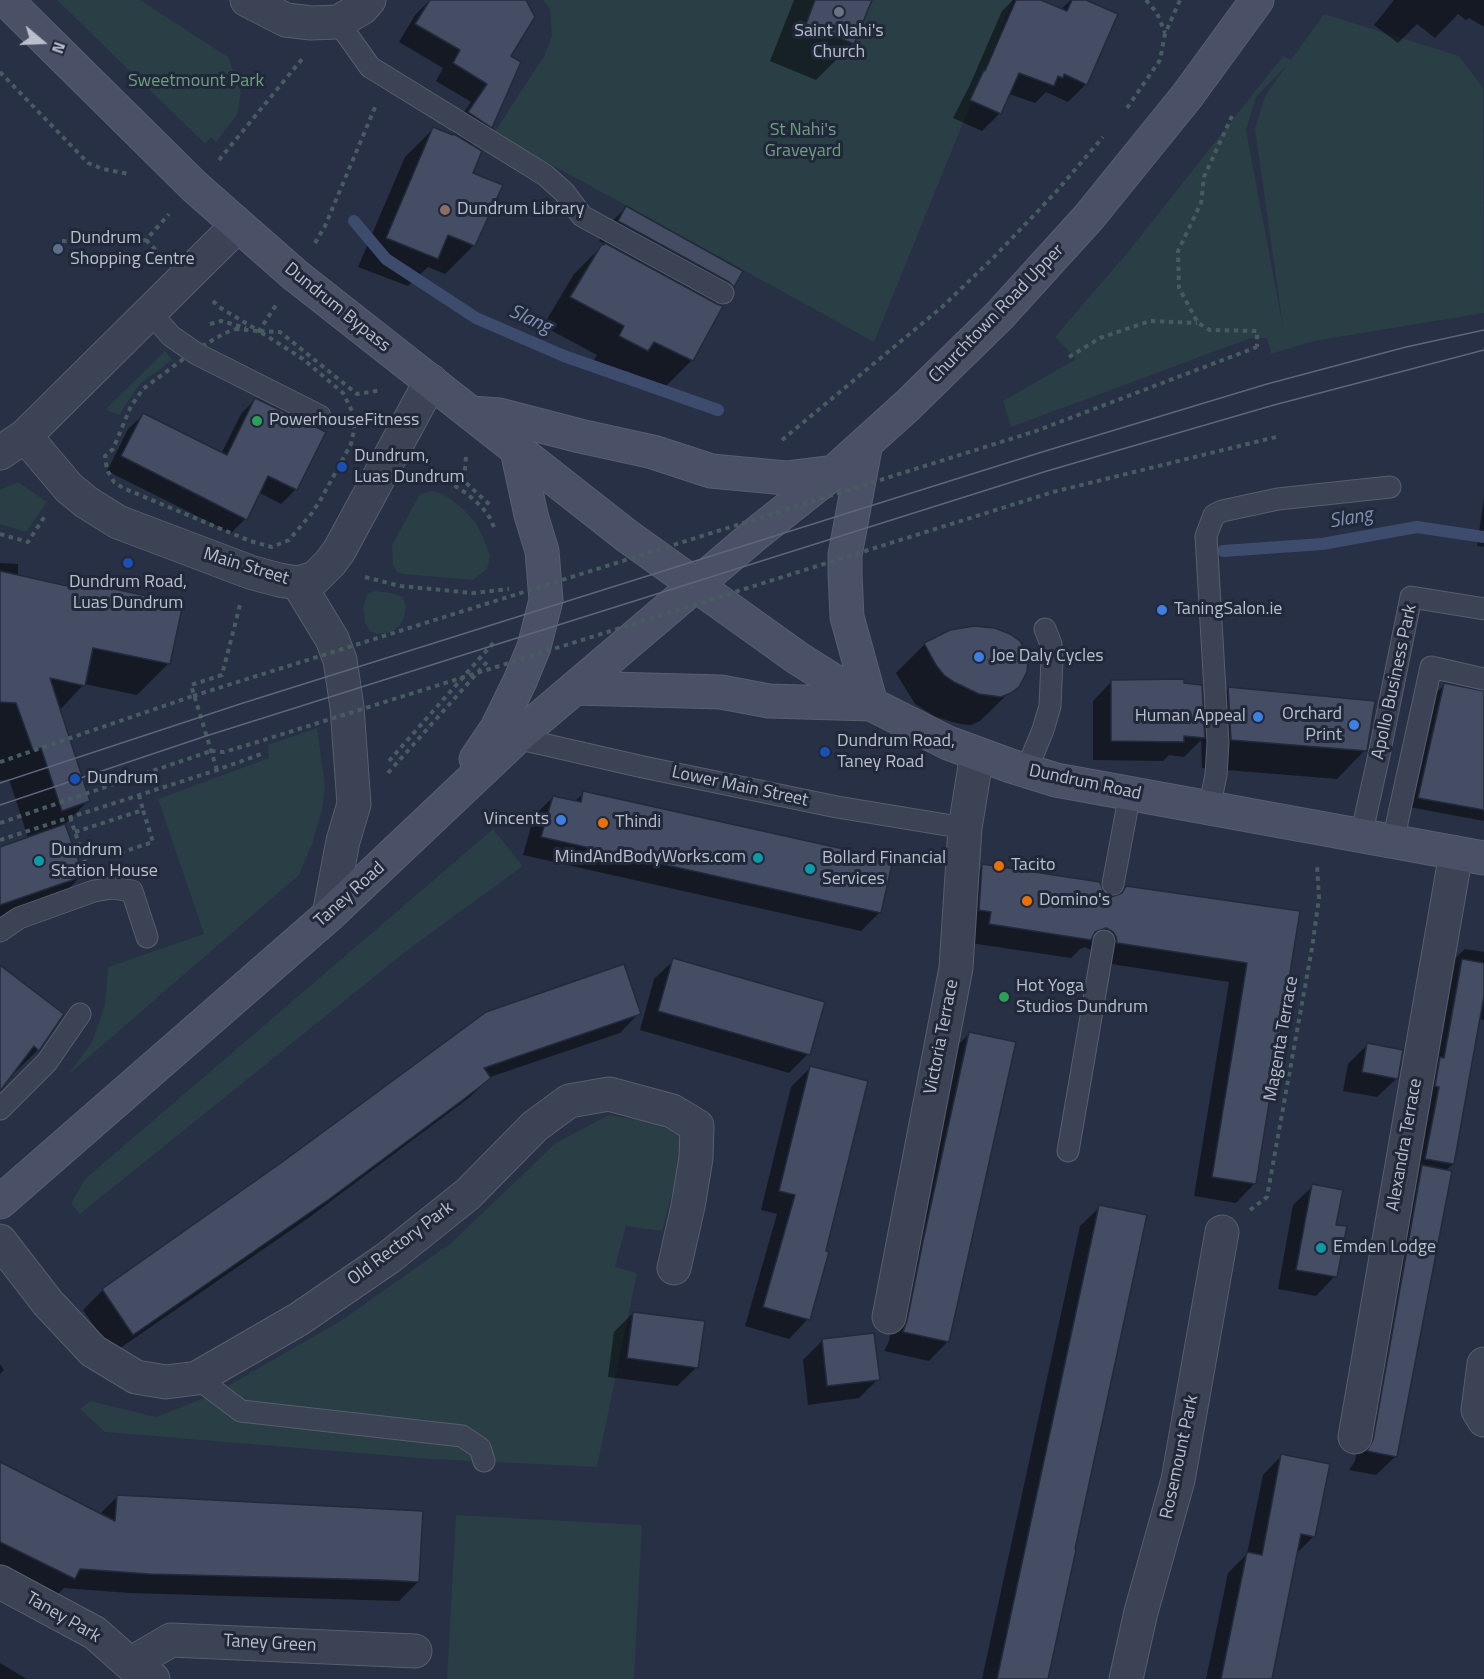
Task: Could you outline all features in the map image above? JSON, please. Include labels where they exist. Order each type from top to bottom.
[{"type":"main road","name":"Dundrum Bypass","points":[[6,0],[195,187],[295,275],[627,536],[696,584]]},
{"type":"main road","name":"Churchtown Road Upper","points":[[696,584],[834,472],[907,406],[1000,315],[1089,217],[1187,96],[1255,0]]},
{"type":"main road","points":[[470,412],[499,415],[653,452],[711,471],[786,478],[834,472]]},
{"type":"main road","points":[[575,687],[721,692],[769,702],[871,704],[847,617],[844,573],[845,555],[866,443]]},
{"type":"main road","points":[[439,813],[497,728],[534,648],[542,619],[546,600],[542,551],[531,515],[518,450]]},
{"type":"main road","name":"Dundrum Road","points":[[696,584],[799,659],[871,704],[921,731],[977,754],[1056,780],[1470,856]]},
{"type":"main road","name":"Taney Road","points":[[0,1202],[329,915],[516,738],[696,584]]},
{"type":"street","points":[[247,0],[286,20],[305,23],[338,22],[362,8],[369,0]]},
{"type":"street","name":"Main Street","points":[[238,225],[13,444],[103,513],[128,526],[250,572],[298,583],[315,578],[339,551],[430,381]]},
{"type":"street","points":[[298,583],[332,639],[340,660],[347,707],[354,804],[343,841],[329,915]]},
{"type":"street","name":"Victoria Terrace","points":[[889,1317],[956,968],[965,828],[977,754]]},
{"type":"street","name":"Alexandra Terrace","points":[[1355,1437],[1470,856]]},
{"type":"street","name":"Old Rectory Park","points":[[0,1241],[48,1303],[93,1351],[136,1377],[166,1382],[196,1378],[299,1319],[388,1258],[468,1194],[535,1126],[569,1101],[609,1094],[672,1111],[697,1126],[696,1158],[674,1268]]},
{"type":"street","name":"Rosemount Park","points":[[1126,1679],[1141,1612],[1178,1480],[1222,1233]]},
{"type":"street","points":[[1484,1364],[1478,1410],[1484,1420]]},
{"type":"street","name":"Taney Park","points":[[0,1582],[95,1634],[142,1671]]},
{"type":"street","name":"Taney Green","points":[[142,1671],[171,1640],[416,1651]]},
{"type":"lane","points":[[338,22],[369,68],[545,175],[564,192],[582,216],[723,293]]},
{"type":"lane","points":[[150,312],[171,336],[194,351],[320,416]]},
{"type":"lane","points":[[1209,809],[1216,775],[1218,742],[1206,536],[1214,515],[1222,511],[1278,500],[1390,487]]},
{"type":"lane","name":"Apollo Business Park","points":[[1360,836],[1412,597],[1484,609]]},
{"type":"lane","points":[[1026,771],[1050,706],[1052,652],[1045,629]]},
{"type":"lane","points":[[1393,841],[1419,759],[1431,667],[1484,679]]},
{"type":"lane","name":"Lower Main Street","points":[[516,738],[591,756],[837,807],[965,828]]},
{"type":"lane","points":[[1113,884],[1130,793]]},
{"type":"lane","points":[[0,931],[20,918],[94,891],[112,888],[132,891],[147,937]]},
{"type":"lane","points":[[1068,1151],[1104,941]]},
{"type":"lane","points":[[0,1109],[47,1062],[80,1014]]},
{"type":"lane","points":[[196,1378],[241,1410],[462,1436],[480,1448],[484,1461]]},
{"type":"path","points":[[1146,0],[1157,13],[1165,34]]},
{"type":"path","points":[[1120,117],[1160,60],[1165,34],[1180,0]]},
{"type":"path","points":[[227,151],[282,82],[338,22]]},
{"type":"path","points":[[0,72],[88,163],[137,177]]},
{"type":"path","points":[[325,226],[388,78]]},
{"type":"path","points":[[1198,323],[1179,288],[1179,251],[1201,203],[1204,177],[1232,116]]},
{"type":"path","points":[[793,430],[942,307],[1055,193],[1108,131]]},
{"type":"path","points":[[62,241],[125,243],[146,240]]},
{"type":"path","points":[[0,762],[193,696],[1035,431],[1257,347],[1257,331],[1210,330],[1198,323],[1150,321],[1100,338],[1069,357]]},
{"type":"path","points":[[235,329],[259,331],[303,359],[343,393],[352,410],[355,421],[351,444],[333,479],[308,518],[289,540],[280,545],[272,547],[250,541],[123,488],[114,483],[107,470],[105,456],[112,449],[131,406],[143,389],[194,351],[235,329]]},
{"type":"path","points":[[470,412],[464,481],[497,513]]},
{"type":"path","points":[[0,823],[211,751],[224,752],[251,744],[1053,492],[1280,436]]},
{"type":"path","points":[[417,476],[424,474],[437,476],[466,493],[482,507],[490,518],[496,534]]},
{"type":"path","points":[[0,534],[28,542],[46,515]]},
{"type":"path","points":[[366,567],[361,577],[400,586],[473,593],[509,589]]},
{"type":"path","points":[[217,770],[191,686],[222,675],[236,616],[250,572]]},
{"type":"path","points":[[508,580],[509,604]]},
{"type":"path","points":[[519,598],[520,588]]},
{"type":"path","points":[[356,637],[359,648]]},
{"type":"path","points":[[383,768],[497,639]]},
{"type":"path","points":[[386,776],[490,658]]},
{"type":"path","points":[[372,701],[375,712]]},
{"type":"path","points":[[0,840],[264,753]]},
{"type":"path","points":[[103,858],[153,842],[139,795]]},
{"type":"path","points":[[75,832],[143,810]]},
{"type":"path","points":[[70,817],[86,864],[94,861]]},
{"type":"path","name":"Magenta Terrace","points":[[1222,1233],[1267,1197],[1319,898],[1316,828]]},
{"type":"green space","name":"Sweetmount Park","points":[[57,0],[140,0],[228,57],[241,93],[237,115],[216,142],[211,137],[205,144]]},
{"type":"green space","name":"St Nahi's Graveyard","points":[[543,0],[1013,0],[874,342],[494,133],[544,56],[552,36],[550,9]]},
{"type":"green space","points":[[1324,14],[1459,56],[1483,88],[1484,313],[1314,341],[1271,354],[1267,338],[1251,338],[1011,427],[1003,401],[1076,359],[1055,337],[1128,252],[1283,56],[1291,60]],"holes":[[[1286,66],[1265,96],[1255,129],[1283,327],[1246,130],[1256,97]]]},
{"type":"green space","points":[[165,351],[172,360],[140,384],[120,415],[105,410]]},
{"type":"green space","points":[[18,482],[47,502],[26,532],[0,524],[0,490]]},
{"type":"green space","points":[[433,491],[445,495],[463,509],[476,523],[484,539],[490,556],[487,569],[473,580],[402,574],[397,572],[393,565],[392,545],[420,494]]},
{"type":"green space","points":[[374,591],[403,597],[406,607],[404,618],[392,632],[377,634],[370,631],[365,623],[363,607],[367,595]]},
{"type":"green space","points":[[317,728],[325,786],[322,810],[312,844],[299,875],[68,1075],[92,1042],[105,1005],[108,967],[204,934],[158,799],[269,758],[268,745]]},
{"type":"green space","points":[[493,829],[523,866],[409,949],[80,1214],[71,1203],[86,1178]]},
{"type":"green space","points":[[609,1115],[649,1122],[680,1134],[682,1156],[662,1231],[626,1226],[615,1267],[637,1273],[597,1467],[430,1459],[105,1432],[80,1409],[90,1401],[156,1417],[214,1394],[342,1320],[451,1243],[556,1143]]},
{"type":"green space","points":[[456,1515],[642,1525],[634,1679],[447,1679]]},
{"type":"building","points":[[430,0],[526,0],[535,17],[511,56],[521,62],[492,128],[468,112],[487,84],[453,63],[460,50],[415,24]]},
{"type":"building","name":"Saint Nahi's Church","points":[[815,0],[872,0],[854,44],[806,24]]},
{"type":"building","points":[[1016,0],[1041,0],[1067,11],[1072,0],[1086,0],[1118,14],[1087,85],[1064,74],[1063,78],[1058,76],[1054,86],[1019,73],[1001,114],[970,100]]},
{"type":"building","name":"Dundrum Library","points":[[433,127],[454,134],[482,151],[473,173],[503,185],[475,246],[448,235],[438,259],[386,238]]},
{"type":"building","points":[[626,206],[743,271],[734,287],[729,282],[618,221]]},
{"type":"building","points":[[605,243],[723,306],[693,361],[654,342],[648,351],[619,336],[624,326],[570,297],[602,244]]},
{"type":"building","points":[[255,398],[326,432],[297,490],[268,476],[247,520],[121,456],[143,413],[227,455]]},
{"type":"building","points":[[0,571],[72,587],[74,580],[183,604],[170,664],[93,648],[85,686],[50,678],[90,801],[62,811],[41,748],[33,750],[16,703],[0,702]]},
{"type":"building","name":"Joe Daly Cycles","points":[[974,626],[995,628],[1020,641],[1028,662],[1027,672],[1019,687],[1011,693],[1001,697],[979,694],[954,682],[936,665],[924,643],[950,630]]},
{"type":"building","points":[[1184,679],[1184,683],[1202,685],[1205,738],[1184,736],[1184,742],[1111,741],[1111,680]]},
{"type":"building","points":[[1444,683],[1484,691],[1484,810],[1418,798]]},
{"type":"building","points":[[1228,687],[1375,701],[1367,751],[1231,740]]},
{"type":"building","points":[[583,791],[893,860],[881,913],[541,837],[553,796],[581,802]]},
{"type":"building","name":"Dundrum Station House","points":[[65,824],[84,876],[0,905],[0,847]]},
{"type":"building","points":[[982,864],[1100,882],[1104,893],[1111,897],[1122,893],[1126,886],[1300,911],[1256,1184],[1212,1177],[1247,963],[1117,943],[1113,932],[1106,928],[1095,932],[1091,940],[989,924],[991,912],[979,910]]},
{"type":"building","points":[[673,958],[825,1002],[810,1055],[658,1011]]},
{"type":"building","points":[[1462,959],[1484,963],[1484,996],[1454,1164],[1425,1159],[1439,1087],[1435,1086],[1440,1057],[1444,1058]]},
{"type":"building","points":[[624,964],[641,1014],[484,1068],[491,1078],[464,1099],[328,1200],[133,1335],[102,1289],[285,1160],[486,1012]]},
{"type":"building","points":[[0,965],[64,1014],[39,1051],[34,1046],[0,1091]]},
{"type":"building","points":[[969,1032],[1016,1042],[949,1342],[903,1332]]},
{"type":"building","points":[[1367,1043],[1403,1050],[1398,1079],[1362,1072]]},
{"type":"building","points":[[810,1066],[868,1081],[826,1251],[829,1252],[810,1320],[763,1307],[795,1195],[779,1191]]},
{"type":"building","points":[[1422,1165],[1452,1171],[1397,1457],[1367,1451],[1373,1440]]},
{"type":"building","name":"Emden Lodge","points":[[1312,1184],[1343,1190],[1336,1225],[1347,1226],[1337,1277],[1296,1270]]},
{"type":"building","points":[[1099,1205],[1147,1215],[1076,1550],[1048,1679],[997,1679]]},
{"type":"building","points":[[633,1312],[705,1321],[698,1368],[627,1358]]},
{"type":"building","points":[[874,1333],[880,1380],[827,1386],[822,1339]]},
{"type":"building","points":[[1281,1454],[1330,1464],[1315,1537],[1301,1534],[1272,1679],[1221,1679],[1247,1552],[1262,1555]]},
{"type":"building","points":[[0,1462],[115,1521],[117,1495],[423,1511],[419,1582],[149,1574],[80,1569],[75,1579],[0,1542]]},
{"type":"waterway","name":"Slang","points":[[354,221],[386,259],[476,318],[564,356],[718,410]]},
{"type":"waterway","name":"Slang","points":[[1223,551],[1322,544],[1417,527],[1484,537]]},
{"type":"tram line","points":[[0,783],[240,704],[1042,452],[1267,384],[1406,347],[1484,330]]},
{"type":"tram line","points":[[0,805],[206,736],[1047,471],[1274,405],[1484,350]]},
{"type":"place","name":"Saint Nahi's Church","points":[[839,12]]},
{"type":"place","name":"Dundrum Library","points":[[445,210]]},
{"type":"place","name":"Dundrum Shopping Centre","points":[[58,249]]},
{"type":"place","name":"PowerhouseFitness","points":[[257,421]]},
{"type":"place","name":"Dundrum, Luas Dundrum","points":[[342,467]]},
{"type":"place","name":"Dundrum Road, Luas Dundrum","points":[[128,563]]},
{"type":"place","name":"TaningSalon.ie","points":[[1162,610]]},
{"type":"place","name":"Joe Daly Cycles","points":[[979,657]]},
{"type":"place","name":"Human Appeal","points":[[1258,717]]},
{"type":"place","name":"Orchard Print","points":[[1354,725]]},
{"type":"place","name":"Dundrum Road, Taney Road","points":[[825,752]]},
{"type":"place","name":"Dundrum","points":[[75,779]]},
{"type":"place","name":"Vincents","points":[[561,820]]},
{"type":"place","name":"Thindi","points":[[603,823]]},
{"type":"place","name":"MindAndBodyWorks.com","points":[[758,858]]},
{"type":"place","name":"Dundrum Station House","points":[[39,861]]},
{"type":"place","name":"Tacito","points":[[999,866]]},
{"type":"place","name":"Bollard Financial Services","points":[[810,869]]},
{"type":"place","name":"Domino's","points":[[1027,901]]},
{"type":"place","name":"Hot Yoga Studios Dundrum","points":[[1004,997]]},
{"type":"place","name":"Emden Lodge","points":[[1321,1248]]}]
